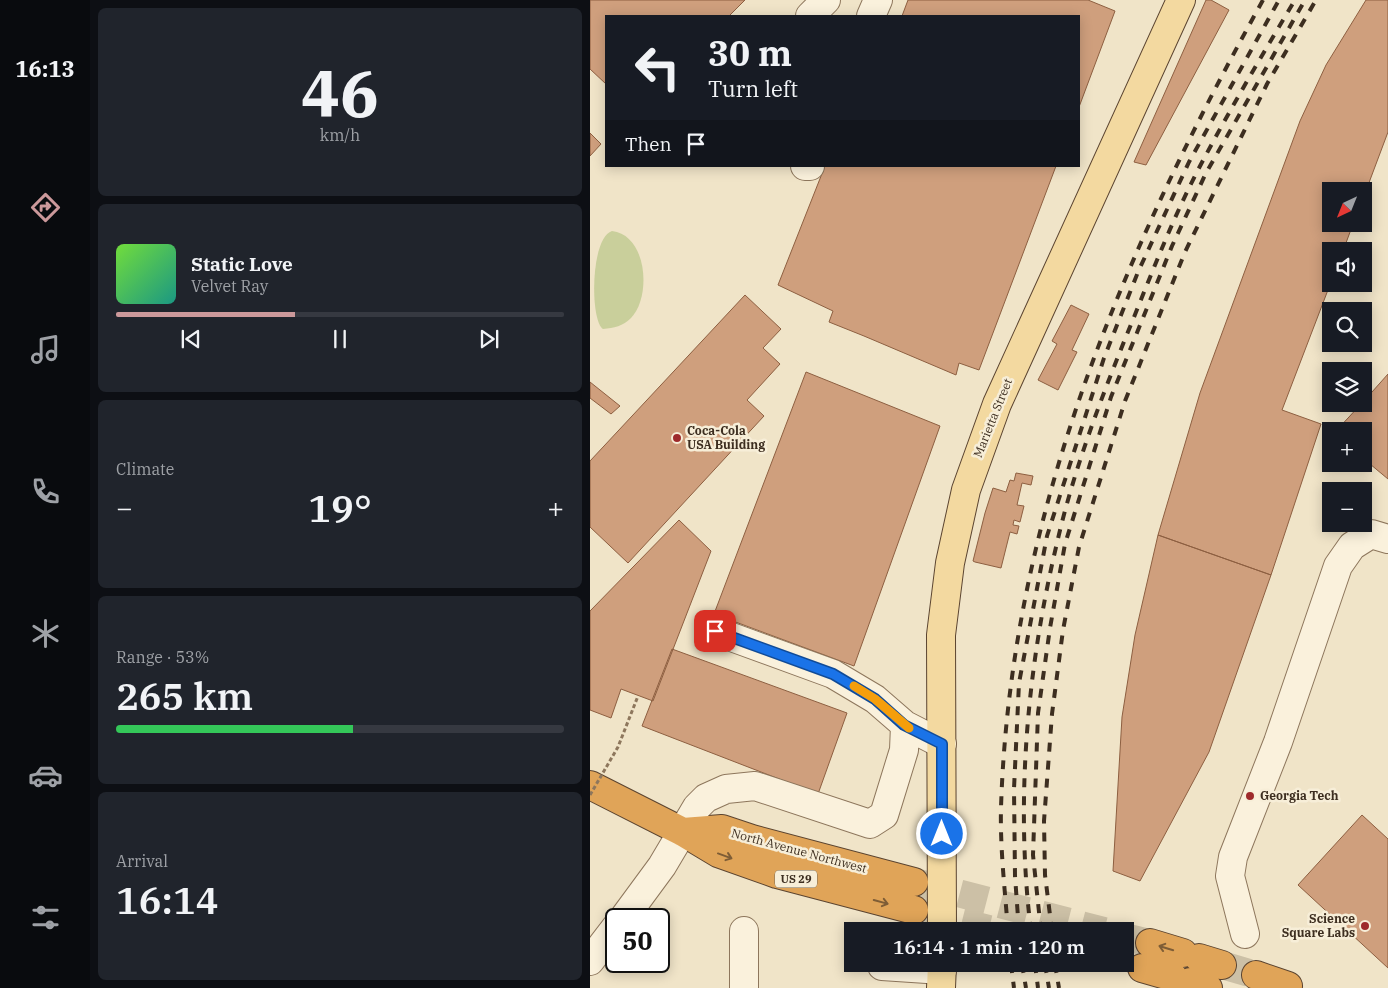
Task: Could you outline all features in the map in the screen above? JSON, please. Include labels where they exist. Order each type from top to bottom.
[{"type":"highway","name":"North Avenue Northwest","points":[[590,784],[683,832],[718,853],[769,871],[914,910]]},
{"type":"highway","name":"North Avenue Northwest","points":[[683,832],[722,829],[752,839],[914,882]]},
{"type":"highway","points":[[1146,956],[1196,971]]},
{"type":"highway","points":[[1256,976],[1288,986]]},
{"type":"main road","name":"Marietta Street","points":[[942,922],[941,636],[950,563],[969,482],[998,404],[1181,0]]},
{"type":"street","points":[[811,15],[826,0]]},
{"type":"street","points":[[871,15],[878,0]]},
{"type":"street","points":[[1245,934],[1230,876],[1233,857],[1278,742],[1338,566],[1352,546],[1371,534],[1388,539]]},
{"type":"street","points":[[715,631],[833,674],[875,699],[904,725],[942,744]]},
{"type":"street","points":[[631,908],[662,866],[697,807],[706,798],[726,789],[755,786],[870,824],[884,815],[904,750],[904,725]]},
{"type":"street","points":[[744,931],[746,982],[744,988]]},
{"type":"street","points":[[590,961],[605,941]]},
{"type":"street","points":[[927,972],[942,974]]},
{"type":"path","points":[[590,795],[618,747],[638,696]]},
{"type":"green space","points":[[612,231],[624,235],[633,243],[639,254],[643,268],[642,296],[638,308],[631,318],[618,326],[603,329],[599,323],[596,311],[594,280],[599,248],[605,237]]},
{"type":"building","points":[[590,0],[745,0],[730,15],[605,15],[605,83],[590,69]]},
{"type":"building","points":[[908,0],[1088,0],[1115,11],[1080,104],[1080,15],[902,15]]},
{"type":"building","points":[[1206,0],[1211,0],[1229,10],[1146,165],[1134,162]]},
{"type":"building","points":[[1366,0],[1388,0],[1388,132],[1369,182],[1322,182],[1322,232],[1350,232],[1346,242],[1322,242],[1322,292],[1327,292],[1282,410],[1321,424],[1271,575],[1158,535],[1200,393],[1300,121],[1326,65]]},
{"type":"building","points":[[590,133],[601,144],[590,156]]},
{"type":"building","points":[[825,167],[1056,167],[979,370],[959,363],[956,375],[829,322],[833,311],[778,285]]},
{"type":"building","name":"Coca-Cola USA Building","points":[[745,295],[781,329],[763,348],[780,364],[747,400],[764,416],[628,563],[590,527],[590,461]]},
{"type":"building","points":[[1071,305],[1089,314],[1072,350],[1077,352],[1058,390],[1038,380],[1057,344],[1052,341]]},
{"type":"building","points":[[806,372],[940,426],[854,666],[714,614]]},
{"type":"building","points":[[1388,374],[1388,479],[1372,466],[1372,422],[1344,422],[1354,412],[1372,412],[1372,392]]},
{"type":"building","points":[[590,382],[620,406],[611,414],[590,398]]},
{"type":"building","points":[[1016,473],[1033,476],[1031,485],[1022,483],[1017,505],[1024,506],[1020,522],[1014,520],[1013,525],[1019,526],[1017,534],[1010,532],[1001,568],[975,562],[973,561],[993,488],[1006,492],[1010,480],[1014,481]]},
{"type":"building","points":[[679,520],[711,551],[653,701],[621,689],[611,718],[590,710],[590,611]]},
{"type":"building","points":[[1158,535],[1271,575],[1209,752],[1140,881],[1113,871],[1122,717],[1135,635]]},
{"type":"building","points":[[672,649],[847,713],[818,794],[642,726]]},
{"type":"building","name":"Science Square Labs","points":[[1362,815],[1388,839],[1388,968],[1298,885]]},
{"type":"tunnel","points":[[919,883],[1069,922]]},
{"type":"tunnel","points":[[921,912],[961,922]]},
{"type":"tunnel","points":[[1134,939],[1150,943]]},
{"type":"tunnel","points":[[1222,965],[1256,975]]},
{"type":"railway","points":[[1007,922],[1002,854],[1001,808],[1009,700],[1026,594],[1051,490],[1083,389],[1121,289],[1164,192],[1212,95],[1263,0]]},
{"type":"railway","points":[[1018,922],[1015,876],[1014,789],[1019,683],[1047,536],[1104,358],[1138,272],[1189,162],[1279,0]]},
{"type":"railway","points":[[1030,922],[1026,883],[1024,785],[1031,687],[1047,590],[1072,487],[1110,376],[1181,206],[1222,125],[1295,0]]},
{"type":"railway","points":[[1040,922],[1033,855],[1038,713],[1050,628],[1065,544],[1111,397],[1172,246],[1206,173],[1305,0]]},
{"type":"railway","points":[[1051,922],[1045,875],[1044,821],[1052,714],[1063,630],[1079,547],[1125,401],[1185,252],[1267,84],[1316,0]]},
{"type":"railway","points":[[1012,972],[1014,988]]},
{"type":"railway","points":[[1023,972],[1026,988]]},
{"type":"railway","points":[[1036,972],[1038,988]]},
{"type":"railway","points":[[1046,972],[1049,988]]},
{"type":"railway","points":[[1056,972],[1059,988]]},
{"type":"slow traffic","points":[[854,686],[875,699],[909,728]]},
{"type":"place","name":"Coca-Cola USA Building","points":[[677,438]]},
{"type":"place","name":"Georgia Tech","points":[[1250,796]]},
{"type":"place","name":"Science Square Labs","points":[[1365,926]]},
{"type":"route","points":[[715,631],[833,674],[875,699],[904,725],[942,744],[942,834]]}]
